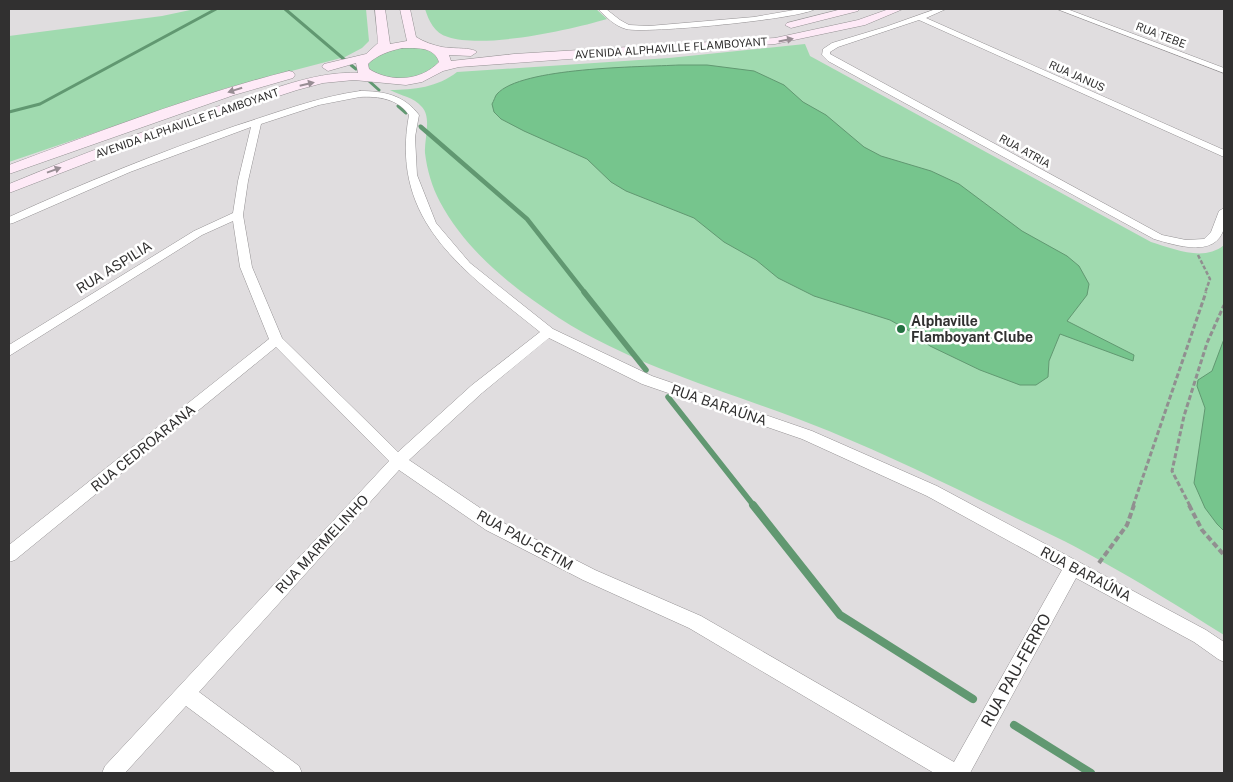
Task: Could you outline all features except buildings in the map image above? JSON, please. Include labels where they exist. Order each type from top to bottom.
[{"type":"street","points":[[370,77],[363,71],[362,64],[384,44],[380,9]]},
{"type":"street","points":[[405,9],[412,39],[423,46]]},
{"type":"street","points":[[602,9],[617,22],[628,27],[649,28],[754,19],[810,9]]},
{"type":"street","points":[[739,9],[754,19]]},
{"type":"street","name":"AVENIDA ALPHAVILLE FLAMBOYANT","points":[[9,170],[229,92],[371,55],[402,45],[423,46],[458,53],[772,29],[812,21],[854,9]]},
{"type":"street","name":"AVENIDA ALPHAVILLE FLAMBOYANT","points":[[9,189],[53,170],[204,115],[293,87],[351,75],[380,80],[406,81],[432,74],[450,64],[775,42],[861,23],[893,9]]},
{"type":"street","points":[[920,18],[942,9]]},
{"type":"street","name":"RUA TEBE","points":[[1061,9],[1224,71]]},
{"type":"street","name":"RUA ATRIA","points":[[920,18],[828,48],[826,55],[1140,228],[1158,236],[1192,243],[1206,242],[1213,237],[1224,211]]},
{"type":"street","name":"RUA JANUS","points":[[920,18],[1224,154]]},
{"type":"street","points":[[439,50],[445,56],[446,62],[441,68]]},
{"type":"street","name":"RUA BARAÚNA","points":[[9,221],[52,200],[170,152],[257,122],[316,103],[361,94],[384,96],[405,104],[414,115],[410,137],[412,175],[431,224],[466,266],[548,332],[647,380],[807,436],[932,491],[1200,636],[1224,653]]},
{"type":"street","name":"RUA PAU-CETIM","points":[[257,122],[242,181],[238,215],[246,267],[276,340],[398,461],[492,525],[589,574],[695,622],[953,773]]},
{"type":"street","name":"RUA ASPILIA","points":[[9,351],[198,233],[238,215]]},
{"type":"street","name":"RUA MARMELINHO","points":[[112,773],[398,461],[478,389],[548,332]]},
{"type":"street","name":"RUA CEDROARANA","points":[[9,555],[276,340]]},
{"type":"street","name":"RUA PAU-FERRO","points":[[959,773],[1081,571]]},
{"type":"street","points":[[185,693],[292,773]]},
{"type":"path","points":[[1081,571],[1127,525],[1210,278],[1192,243]]},
{"type":"path","points":[[1224,305],[1207,343],[1184,416],[1172,472],[1202,530],[1224,555]]},
{"type":"shaded area","points":[[195,9],[366,9],[369,41],[362,48],[345,57],[223,89],[9,162],[9,36],[162,16]]},
{"type":"shaded area","points":[[425,9],[596,9],[607,19],[527,37],[483,41],[464,40],[439,33],[430,22]]},
{"type":"shaded area","name":"Alphaville Flamboyant Clube","points":[[805,44],[810,56],[1151,242],[1179,251],[1198,253],[1207,253],[1224,245],[1224,635],[1143,585],[1084,552],[945,483],[829,431],[691,381],[624,353],[591,337],[559,318],[508,281],[463,237],[440,202],[430,178],[425,153],[427,117],[425,112],[415,101],[390,90],[425,87],[442,81],[457,72],[669,58]]},
{"type":"shaded area","points":[[413,47],[424,49],[437,55],[439,60],[434,67],[426,72],[405,78],[383,76],[374,73],[368,67],[369,62],[385,53],[401,48]]},
{"type":"shaded area","points":[[707,65],[754,71],[784,85],[803,102],[826,115],[864,147],[881,156],[931,171],[959,184],[1022,231],[1067,256],[1079,266],[1089,284],[1087,295],[1067,321],[1134,355],[1133,361],[1060,334],[1049,361],[1048,377],[1036,385],[1020,385],[980,370],[930,346],[915,334],[890,320],[814,296],[778,278],[756,260],[724,242],[694,218],[626,191],[611,182],[587,159],[501,119],[494,112],[492,104],[497,94],[510,85],[530,78],[583,70]]},
{"type":"shaded area","points":[[1224,339],[1224,531],[1205,508],[1194,483],[1205,408],[1197,386],[1198,380],[1212,371]]},
{"type":"waterway","points":[[9,112],[40,104],[216,9]]},
{"type":"waterway","points":[[285,9],[345,60]]},
{"type":"waterway","points":[[351,65],[356,69]]},
{"type":"waterway","points":[[369,81],[379,90]]},
{"type":"waterway","points":[[398,106],[406,113]]},
{"type":"waterway","points":[[421,127],[527,219],[585,293]]},
{"type":"waterway","points":[[584,292],[646,370]]},
{"type":"waterway","points":[[668,397],[754,506]]},
{"type":"waterway","points":[[753,505],[840,615],[973,699]]},
{"type":"waterway","points":[[1014,725],[1091,773]]},
{"type":"place","name":"Alphaville Flamboyant Clube","points":[[901,329]]}]
